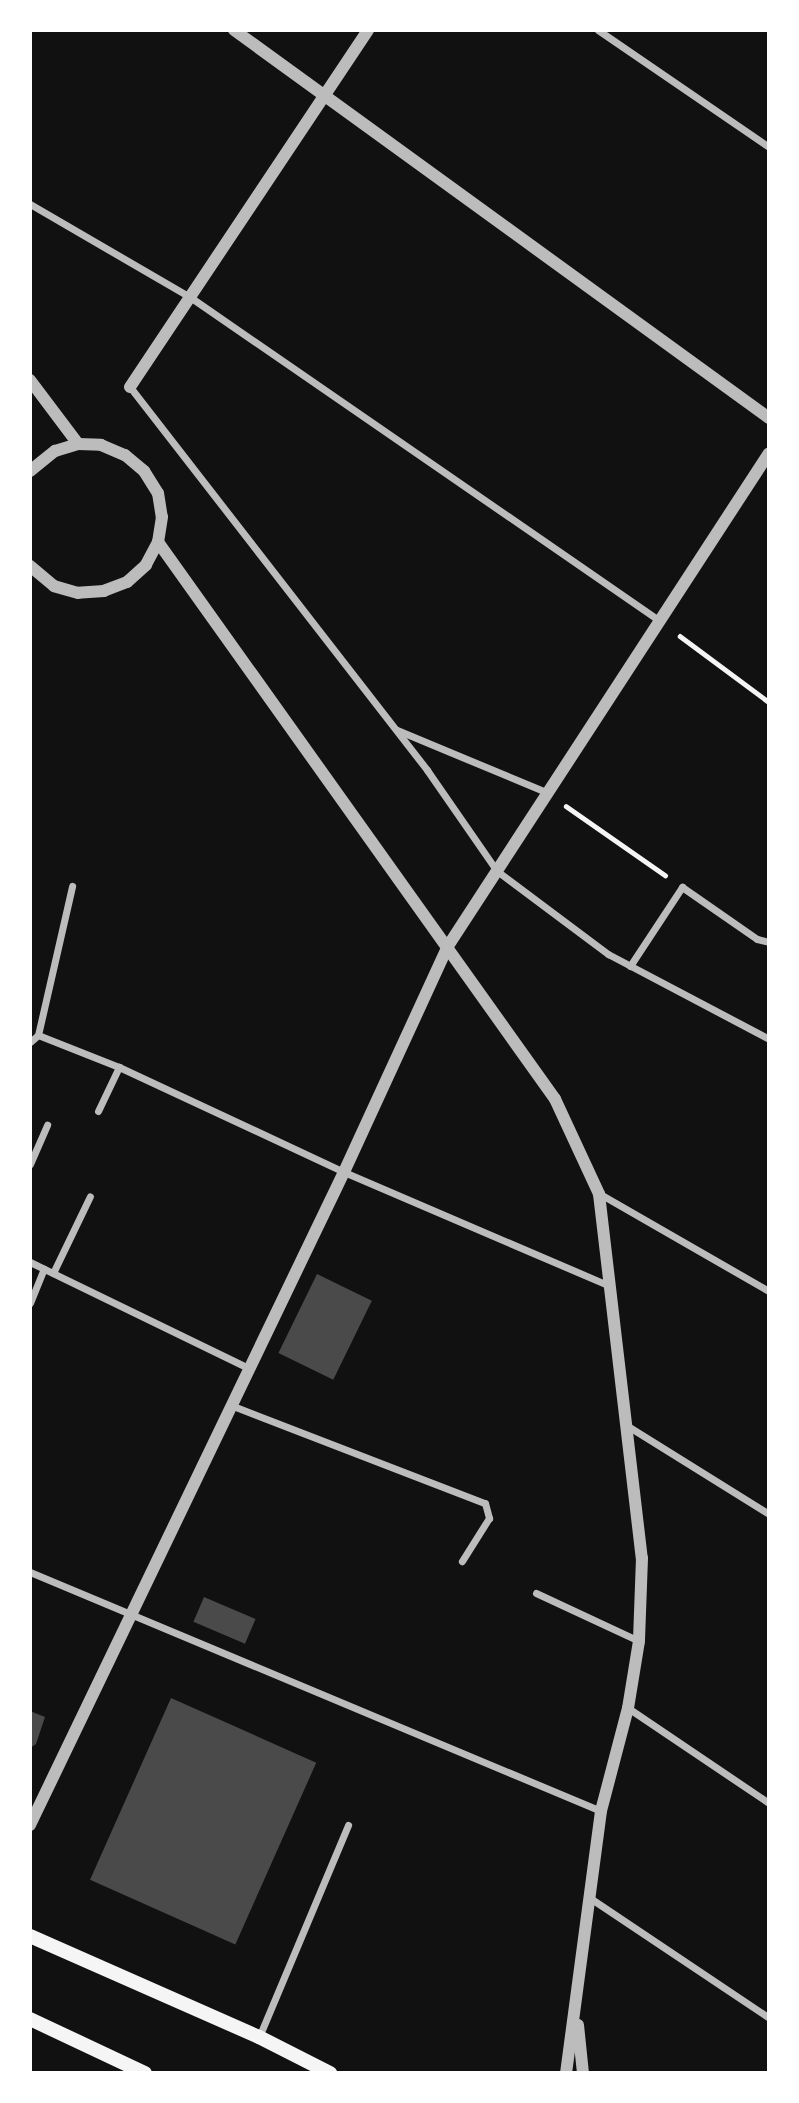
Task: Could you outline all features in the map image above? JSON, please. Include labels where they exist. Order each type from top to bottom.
[{"type":"main road","points":[[30,1936],[259,2037],[330,2073]]},
{"type":"main road","points":[[30,2020],[145,2073]]},
{"type":"street","points":[[234,30],[769,418]]},
{"type":"street","points":[[368,30],[130,387],[397,730],[497,871],[608,954],[769,1039]]},
{"type":"street","points":[[598,30],[769,147]]},
{"type":"street","points":[[30,204],[190,297],[660,621]]},
{"type":"street","points":[[30,380],[78,444]]},
{"type":"street","points":[[30,471],[55,451],[78,444],[102,445],[125,455],[144,471],[158,493],[162,517],[158,542],[146,565],[127,582],[104,592],[78,593],[54,586],[31,570]]},
{"type":"street","points":[[30,1825],[233,1406],[447,946],[769,453]]},
{"type":"street","points":[[158,542],[555,1099],[599,1194],[613,1287],[625,1425],[642,1559],[639,1641],[628,1709],[601,1811],[566,2073]]},
{"type":"street","points":[[397,730],[548,793]]},
{"type":"street","points":[[30,1042],[38,1035],[72,886]]},
{"type":"street","points":[[630,966],[682,887],[757,939],[769,942]]},
{"type":"street","points":[[38,1035],[119,1067],[344,1172],[613,1287]]},
{"type":"street","points":[[99,1111],[119,1067]]},
{"type":"street","points":[[30,1164],[47,1125]]},
{"type":"street","points":[[599,1194],[769,1292]]},
{"type":"street","points":[[53,1273],[90,1196]]},
{"type":"street","points":[[30,1262],[250,1369]]},
{"type":"street","points":[[30,1303],[44,1269]]},
{"type":"street","points":[[233,1406],[485,1503],[489,1518],[462,1561]]},
{"type":"street","points":[[625,1425],[769,1514]]},
{"type":"street","points":[[30,1572],[130,1617],[601,1811]]},
{"type":"street","points":[[536,1593],[639,1641]]},
{"type":"street","points":[[628,1709],[769,1803]]},
{"type":"street","points":[[259,2037],[348,1825]]},
{"type":"street","points":[[589,1898],[769,2018]]},
{"type":"street","points":[[576,2006],[583,2073]]},
{"type":"path","points":[[660,621],[769,702]]},
{"type":"path","points":[[548,793],[682,887]]},
{"type":"building","points":[[317,1274],[372,1301],[333,1380],[278,1353]]},
{"type":"building","points":[[204,1597],[256,1619],[245,1644],[193,1622]]},
{"type":"building","points":[[171,1698],[316,1763],[235,1944],[90,1880]]},
{"type":"building","points":[[30,1711],[45,1717],[36,1744],[30,1748]]}]
